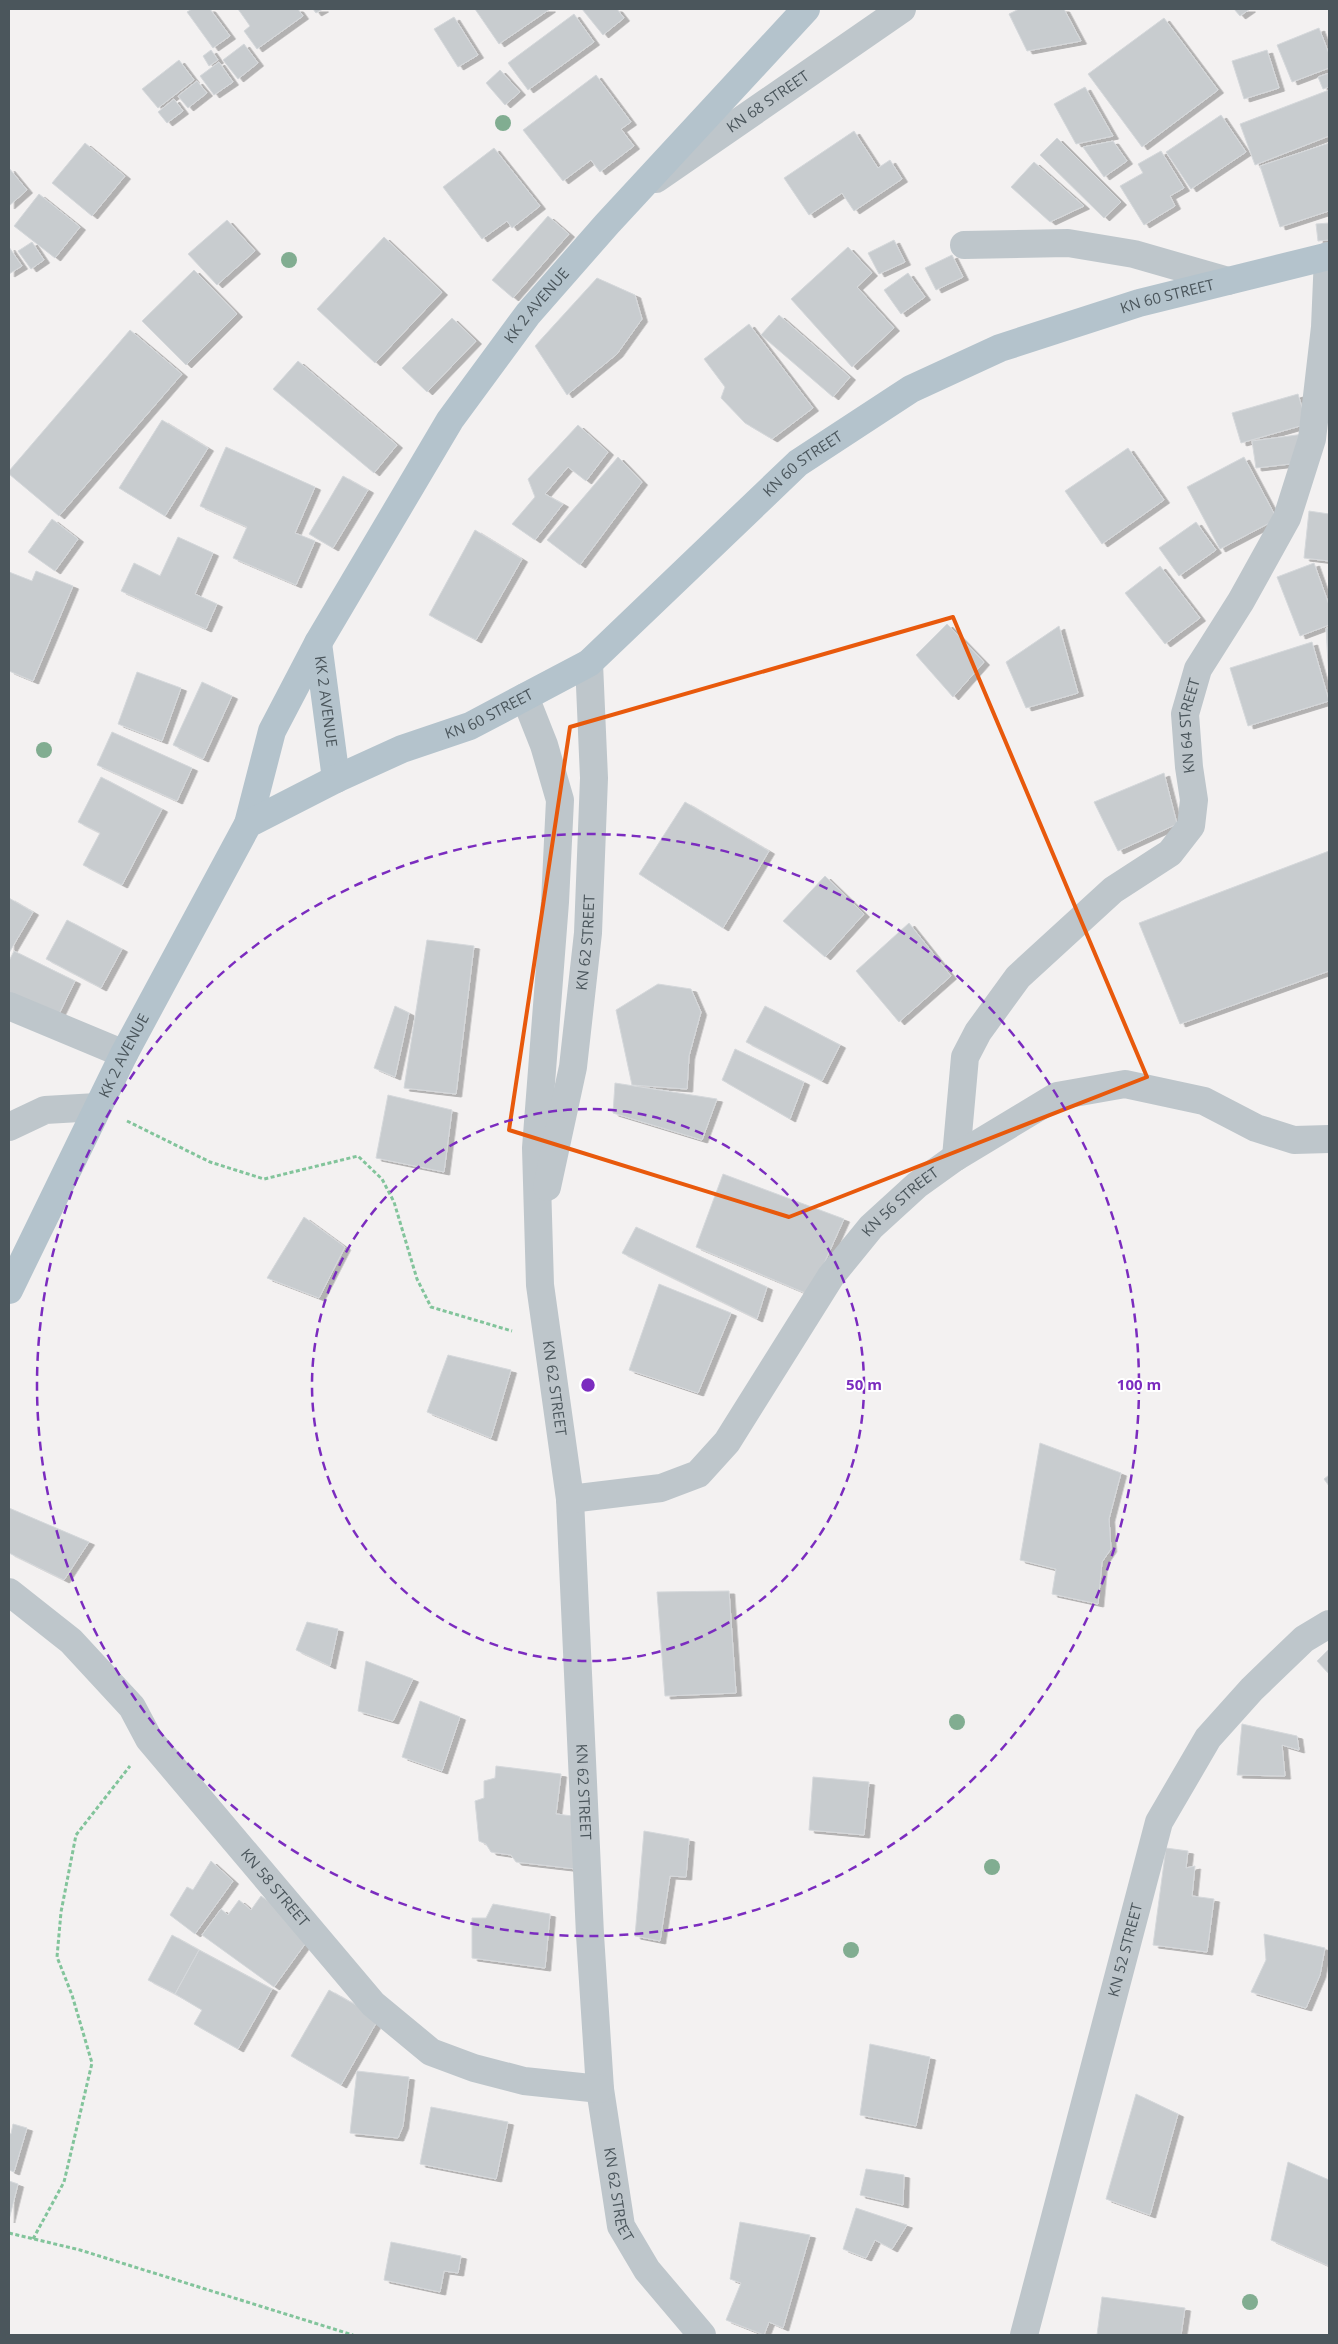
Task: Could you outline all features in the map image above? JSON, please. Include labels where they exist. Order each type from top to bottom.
[{"type":"main road","name":"KK 2 AVENUE","points":[[9,1290],[124,1054],[248,824],[272,731],[318,643],[450,420],[528,314],[635,194],[806,9]]},
{"type":"main road","name":"KN 60 STREET","points":[[336,779],[402,749],[470,726],[589,663],[798,463],[911,389],[1000,348],[1139,303],[1329,256]]},
{"type":"main road","name":"KK 2 AVENUE","points":[[318,643],[336,779]]},
{"type":"main road","points":[[248,824],[336,779]]},
{"type":"street","name":"KN 68 STREET","points":[[635,194],[902,9]]},
{"type":"street","points":[[964,245],[1068,243],[1134,254],[1228,281]]},
{"type":"street","name":"KN 64 STREET","points":[[956,1157],[965,1057],[978,1032],[1018,977],[1113,890],[1170,853],[1191,826],[1194,800],[1189,768],[1185,714],[1198,669],[1241,601],[1286,518],[1312,439],[1325,327],[1329,256]]},
{"type":"street","name":"KN 62 STREET","points":[[540,1220],[573,1066],[588,933],[594,778],[589,663]]},
{"type":"street","name":"KN 62 STREET","points":[[525,697],[544,744],[560,800],[555,902],[536,1148],[540,1220],[540,1285],[570,1499],[590,1935],[600,2090],[621,2226],[647,2270],[702,2335]]},
{"type":"street","points":[[9,1006],[124,1054]]},
{"type":"street","name":"KN 56 STREET","points":[[570,1499],[661,1488],[698,1474],[727,1442],[832,1276],[871,1227],[916,1186],[956,1157],[1057,1096],[1125,1084],[1204,1100],[1256,1128],[1294,1140],[1329,1140]]},
{"type":"street","points":[[9,1127],[45,1110],[97,1107]]},
{"type":"street","name":"KN 58 STREET","points":[[9,1592],[72,1641],[132,1707],[149,1739],[373,2004],[431,2052],[474,2068],[524,2081],[600,2090]]},
{"type":"street","name":"KN 52 STREET","points":[[1024,2335],[1159,1822],[1208,1738],[1252,1689],[1304,1639],[1329,1624]]},
{"type":"path","points":[[97,1107],[210,1162],[264,1179],[358,1156],[382,1179],[394,1202],[417,1279],[432,1307],[547,1340]]},
{"type":"path","points":[[33,2239],[64,2182],[92,2063],[72,1995],[57,1957],[62,1912],[76,1835],[150,1742],[149,1739]]},
{"type":"path","points":[[9,2233],[80,2250],[353,2335]]},
{"type":"highlighted area","points":[[953,617],[1147,1077],[789,1217],[509,1130],[570,727]]},
{"type":"building","points":[[192,9],[210,9],[230,36],[213,48],[187,12]]},
{"type":"building","points":[[238,9],[298,9],[303,16],[257,49],[244,31],[250,26]]},
{"type":"building","points":[[313,9],[323,9],[316,13]]},
{"type":"building","points":[[475,9],[550,9],[499,44]]},
{"type":"building","points":[[582,9],[617,9],[624,18],[603,35]]},
{"type":"building","points":[[1019,9],[1064,9],[1081,41],[1027,51],[1009,14]]},
{"type":"building","points":[[1234,9],[1250,9],[1240,16]]},
{"type":"building","points":[[574,14],[594,42],[528,90],[508,63]]},
{"type":"building","points":[[454,17],[478,55],[458,67],[434,29]]},
{"type":"building","points":[[1164,18],[1218,90],[1142,147],[1088,74]]},
{"type":"building","points":[[1319,28],[1329,54],[1329,68],[1292,82],[1277,45]]},
{"type":"building","points":[[244,44],[258,63],[238,79],[223,60]]},
{"type":"building","points":[[211,50],[218,60],[209,66],[203,56]]},
{"type":"building","points":[[1267,50],[1279,88],[1244,99],[1232,61]]},
{"type":"building","points":[[179,60],[194,80],[158,108],[142,89]]},
{"type":"building","points":[[219,62],[233,82],[214,95],[200,76]]},
{"type":"building","points":[[500,70],[520,92],[505,105],[486,83]]},
{"type":"building","points":[[1329,73],[1329,87],[1323,89],[1318,77]]},
{"type":"building","points":[[596,75],[631,122],[621,129],[634,146],[600,172],[591,160],[563,181],[523,130]]},
{"type":"building","points":[[197,81],[207,93],[188,108],[178,96]]},
{"type":"building","points":[[1085,87],[1113,136],[1076,144],[1054,104]]},
{"type":"building","points":[[1329,90],[1329,136],[1255,165],[1240,124]]},
{"type":"building","points":[[174,99],[183,111],[167,123],[158,112]]},
{"type":"building","points":[[1221,115],[1246,152],[1191,189],[1166,152]]},
{"type":"building","points":[[854,131],[878,168],[890,160],[902,179],[854,211],[842,193],[809,215],[784,178]]},
{"type":"building","points":[[1057,138],[1121,202],[1104,218],[1040,155]]},
{"type":"building","points":[[1113,141],[1127,161],[1104,177],[1083,147]]},
{"type":"building","points":[[85,143],[125,176],[92,216],[52,183]]},
{"type":"building","points":[[1329,143],[1329,211],[1280,227],[1260,166]]},
{"type":"building","points":[[494,148],[540,206],[512,228],[507,221],[482,239],[443,187]]},
{"type":"building","points":[[1161,151],[1184,188],[1170,196],[1175,206],[1144,225],[1120,186],[1143,173],[1138,164]]},
{"type":"building","points":[[1034,162],[1084,206],[1050,222],[1011,187]]},
{"type":"building","points":[[9,168],[27,190],[9,206]]},
{"type":"building","points":[[39,194],[80,227],[55,258],[14,226]]},
{"type":"building","points":[[548,216],[569,234],[513,298],[492,280]]},
{"type":"building","points":[[227,220],[255,251],[217,285],[188,254]]},
{"type":"building","points":[[1329,223],[1329,240],[1318,241],[1316,224]]},
{"type":"building","points":[[384,237],[442,292],[375,363],[317,309]]},
{"type":"building","points":[[894,240],[905,262],[879,274],[868,253]]},
{"type":"building","points":[[32,242],[44,260],[31,269],[18,251]]},
{"type":"building","points":[[9,247],[22,266],[9,274]]},
{"type":"building","points":[[848,247],[872,273],[857,287],[894,328],[852,367],[791,299]]},
{"type":"building","points":[[952,255],[963,277],[936,290],[925,268]]},
{"type":"building","points":[[194,270],[237,314],[186,365],[142,321]]},
{"type":"building","points":[[908,273],[925,297],[901,314],[884,290]]},
{"type":"building","points":[[597,278],[635,295],[642,319],[617,354],[567,395],[535,346]]},
{"type":"building","points":[[779,315],[850,377],[833,397],[761,335]]},
{"type":"building","points":[[452,318],[476,341],[427,392],[402,368]]},
{"type":"building","points":[[749,324],[813,408],[772,439],[745,423],[721,398],[725,387],[704,359]]},
{"type":"building","points":[[130,330],[182,374],[59,516],[9,474],[9,471]]},
{"type":"building","points":[[298,361],[397,445],[374,473],[273,389]]},
{"type":"building","points":[[1298,394],[1307,424],[1241,443],[1232,413]]},
{"type":"building","points":[[162,420],[208,448],[165,516],[119,488]]},
{"type":"building","points":[[578,425],[608,452],[586,481],[568,467],[545,494],[563,504],[535,540],[512,524],[535,497],[528,479]]},
{"type":"building","points":[[1304,434],[1307,462],[1256,468],[1252,441]]},
{"type":"building","points":[[226,447],[315,487],[295,533],[315,541],[296,585],[233,558],[247,527],[200,506]]},
{"type":"building","points":[[1128,448],[1164,500],[1102,544],[1065,491]]},
{"type":"building","points":[[618,457],[642,482],[580,565],[547,540]]},
{"type":"building","points":[[1244,457],[1277,519],[1220,549],[1187,487]]},
{"type":"building","points":[[343,476],[368,490],[333,548],[309,534]]},
{"type":"building","points":[[1309,511],[1329,514],[1329,561],[1304,558]]},
{"type":"building","points":[[52,519],[78,539],[55,571],[28,552]]},
{"type":"building","points":[[1196,522],[1216,550],[1179,576],[1159,548]]},
{"type":"building","points":[[475,530],[522,559],[476,640],[429,615]]},
{"type":"building","points":[[178,537],[213,553],[195,594],[217,604],[206,629],[121,591],[134,563],[160,576]]},
{"type":"building","points":[[1314,563],[1329,605],[1329,625],[1300,636],[1277,577]]},
{"type":"building","points":[[1160,566],[1200,618],[1165,644],[1125,593]]},
{"type":"building","points":[[36,571],[73,586],[33,681],[9,671],[9,572],[32,581]]},
{"type":"building","points":[[947,624],[984,662],[953,697],[916,655]]},
{"type":"building","points":[[1059,626],[1078,693],[1026,708],[1006,662]]},
{"type":"building","points":[[1326,628],[1329,628],[1329,680]]},
{"type":"building","points":[[1312,642],[1329,701],[1248,726],[1230,668]]},
{"type":"building","points":[[137,672],[181,688],[162,741],[118,724]]},
{"type":"building","points":[[202,682],[232,696],[203,759],[173,745]]},
{"type":"building","points":[[112,732],[192,768],[177,801],[97,765]]},
{"type":"building","points":[[1164,773],[1177,824],[1118,851],[1094,802]]},
{"type":"building","points":[[101,777],[162,809],[122,885],[83,865],[100,833],[78,822]]},
{"type":"building","points":[[685,802],[769,851],[723,928],[639,874]]},
{"type":"building","points":[[1329,851],[1329,971],[1180,1024],[1139,923]]},
{"type":"building","points":[[825,876],[864,914],[825,957],[783,921]]},
{"type":"building","points":[[9,898],[33,912],[9,953]]},
{"type":"building","points":[[67,920],[122,949],[101,988],[46,959]]},
{"type":"building","points":[[909,923],[951,976],[899,1022],[856,971]]},
{"type":"building","points":[[427,940],[474,946],[456,1094],[404,1088]]},
{"type":"building","points":[[14,951],[75,981],[56,1020],[9,996],[9,961]]},
{"type":"building","points":[[658,984],[691,989],[701,1012],[689,1056],[687,1089],[632,1085],[616,1010]]},
{"type":"building","points":[[395,1006],[409,1013],[395,1077],[374,1068]]},
{"type":"building","points":[[765,1006],[840,1045],[822,1081],[746,1042]]},
{"type":"building","points":[[735,1049],[804,1082],[790,1119],[722,1080]]},
{"type":"building","points":[[615,1083],[717,1099],[702,1140],[613,1113]]},
{"type":"building","points":[[388,1095],[452,1110],[444,1172],[376,1158]]},
{"type":"building","points":[[723,1174],[844,1219],[810,1295],[696,1247]]},
{"type":"building","points":[[304,1217],[345,1247],[319,1298],[267,1278]]},
{"type":"building","points":[[636,1227],[767,1287],[757,1319],[622,1253]]},
{"type":"building","points":[[659,1284],[731,1313],[698,1393],[629,1370]]},
{"type":"building","points":[[448,1355],[511,1370],[491,1438],[427,1412]]},
{"type":"building","points":[[1040,1443],[1121,1473],[1109,1519],[1111,1549],[1102,1562],[1098,1604],[1052,1594],[1056,1569],[1020,1560]]},
{"type":"building","points":[[1329,1475],[1329,1486],[1324,1479]]},
{"type":"building","points":[[9,1508],[89,1542],[64,1580],[9,1553]]},
{"type":"building","points":[[729,1591],[736,1693],[665,1696],[657,1592]]},
{"type":"building","points":[[307,1622],[338,1629],[330,1666],[296,1650]]},
{"type":"building","points":[[1329,1649],[1329,1674],[1317,1661]]},
{"type":"building","points":[[366,1661],[413,1679],[393,1721],[358,1711]]},
{"type":"building","points":[[420,1701],[460,1717],[442,1771],[402,1757]]},
{"type":"building","points":[[1242,1724],[1297,1736],[1299,1750],[1282,1745],[1285,1776],[1237,1775]]},
{"type":"building","points":[[496,1766],[561,1774],[556,1814],[581,1817],[576,1869],[516,1862],[511,1855],[491,1852],[486,1844],[479,1841],[475,1801],[484,1798],[484,1781],[495,1778]]},
{"type":"building","points":[[813,1777],[869,1782],[864,1835],[809,1830]]},
{"type":"building","points":[[644,1831],[689,1839],[686,1877],[670,1876],[660,1941],[635,1936]]},
{"type":"building","points":[[1166,1848],[1188,1851],[1186,1868],[1195,1866],[1192,1896],[1214,1899],[1207,1952],[1153,1945]]},
{"type":"building","points":[[211,1861],[233,1881],[195,1934],[170,1915],[187,1887],[193,1890]]},
{"type":"building","points":[[261,1896],[313,1933],[274,1987],[202,1935],[221,1909],[228,1915],[239,1900],[251,1910]]},
{"type":"building","points":[[493,1904],[550,1914],[545,1968],[472,1958],[472,1918],[486,1918]]},
{"type":"building","points":[[1264,1934],[1325,1948],[1320,1975],[1306,2008],[1251,1992],[1266,1960]]},
{"type":"building","points":[[172,1935],[199,1950],[175,1994],[148,1980]]},
{"type":"building","points":[[199,1950],[272,1989],[238,2049],[194,2024],[202,2010],[175,1994]]},
{"type":"building","points":[[329,1990],[379,2018],[341,2085],[291,2056]]},
{"type":"building","points":[[870,2044],[930,2057],[916,2126],[860,2115]]},
{"type":"building","points":[[357,2071],[409,2077],[403,2126],[398,2138],[350,2133]]},
{"type":"building","points":[[1136,2094],[1178,2114],[1150,2215],[1106,2199]]},
{"type":"building","points":[[431,2107],[508,2122],[496,2179],[420,2164]]},
{"type":"building","points":[[13,2124],[27,2128],[14,2172],[9,2170],[9,2133],[11,2134]]},
{"type":"building","points":[[1288,2162],[1329,2180],[1329,2266],[1271,2240]]},
{"type":"building","points":[[866,2169],[904,2175],[903,2205],[860,2195]]},
{"type":"building","points":[[9,2181],[18,2184],[9,2220]]},
{"type":"building","points":[[856,2208],[907,2225],[892,2249],[875,2240],[866,2258],[843,2249]]},
{"type":"building","points":[[740,2222],[810,2235],[783,2328],[769,2322],[764,2335],[726,2320],[741,2283],[730,2279]]},
{"type":"building","points":[[391,2242],[461,2256],[458,2273],[444,2271],[440,2292],[384,2280]]},
{"type":"building","points":[[1102,2297],[1185,2308],[1181,2335],[1097,2335]]}]
